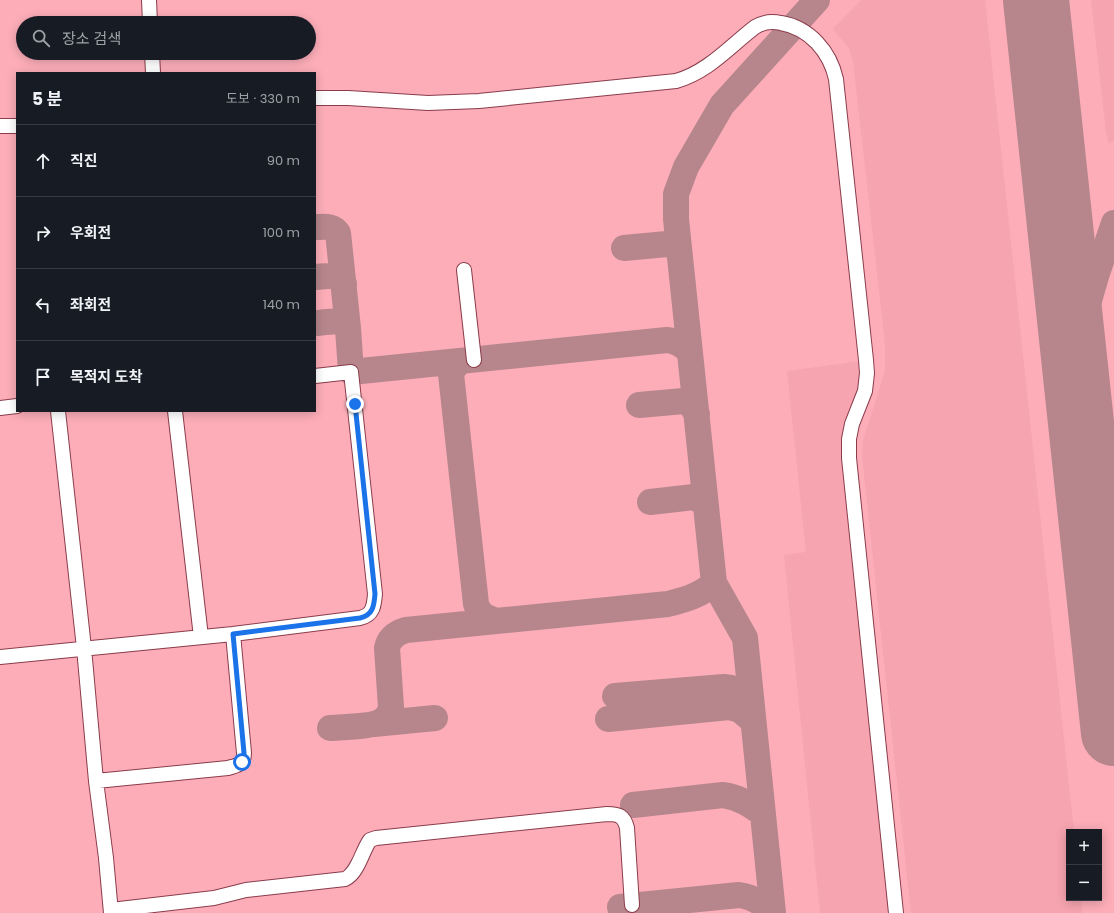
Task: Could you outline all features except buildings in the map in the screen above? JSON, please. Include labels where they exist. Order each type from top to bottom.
[{"type":"lane","points":[[149,0],[150,16]]},
{"type":"lane","points":[[316,98],[348,98],[428,103],[479,101],[676,81],[687,78],[706,67],[718,59],[755,27],[761,23],[767,22],[793,26],[805,32],[819,44],[828,58],[836,79],[867,366],[865,391],[850,431],[849,458],[896,913]]},
{"type":"lane","points":[[152,60],[153,72]]},
{"type":"lane","points":[[0,126],[16,126]]},
{"type":"lane","points":[[464,270],[474,360]]},
{"type":"lane","points":[[0,657],[233,634],[360,618],[371,612],[375,594],[351,372],[316,376]]},
{"type":"lane","points":[[0,408],[16,406]]},
{"type":"lane","points":[[58,412],[84,648],[96,781],[111,911],[214,898],[246,890],[345,879],[351,875],[368,843],[372,839],[376,838],[606,814],[616,814],[621,816],[626,822],[632,905]]},
{"type":"lane","points":[[175,412],[201,637]]},
{"type":"lane","points":[[96,781],[228,768],[242,762],[244,759],[244,753],[233,634]]},
{"type":"shaded area","points":[[0,0],[1114,0],[1114,913],[0,913]]},
{"type":"shaded area","points":[[861,0],[985,0],[1074,829],[1066,829],[1066,901],[1081,901],[1082,913],[911,913],[862,456],[863,441],[885,371],[885,344],[853,61],[849,48],[833,29]]},
{"type":"shaded area","points":[[1091,0],[1114,0],[1114,140],[1109,144],[1106,131]]},
{"type":"shaded area","points":[[862,361],[860,386],[844,421],[842,436],[889,913],[820,913],[784,555],[806,552],[787,371]]},
{"type":"taxiway","points":[[773,913],[745,638],[714,583],[676,219],[676,194],[686,167],[722,105],[817,0]]},
{"type":"taxiway","points":[[1075,364],[1086,311],[1114,223]]},
{"type":"taxiway","points":[[316,227],[330,228],[336,230],[338,233],[351,372],[667,340],[680,344],[690,353]]},
{"type":"taxiway","points":[[624,248],[667,244],[679,248]]},
{"type":"taxiway","points":[[316,277],[335,277],[341,280],[344,284]]},
{"type":"taxiway","points":[[318,323],[338,322],[348,328]]},
{"type":"taxiway","points":[[462,361],[455,366],[451,374],[476,604],[477,608],[484,616],[497,621]]},
{"type":"taxiway","points":[[639,405],[684,401],[691,405],[697,414]]},
{"type":"taxiway","points":[[650,502],[694,497],[706,506]]},
{"type":"taxiway","points":[[330,728],[373,724],[383,720],[387,716],[391,707],[387,648],[391,639],[402,631],[668,604],[698,594],[714,583]]},
{"type":"taxiway","points":[[615,696],[724,687],[733,688],[740,691],[751,703]]},
{"type":"taxiway","points":[[608,719],[729,707],[740,710],[753,721]]},
{"type":"taxiway","points":[[374,724],[435,718]]},
{"type":"taxiway","points":[[633,805],[723,795],[744,802],[763,814]]},
{"type":"taxiway","points":[[620,907],[739,895],[757,901],[770,913]]},
{"type":"runway","points":[[1036,0],[1114,733]]},
{"type":"route","points":[[242,762],[244,759],[244,753],[233,634],[360,618],[371,612],[373,607],[375,594],[355,404]]}]
